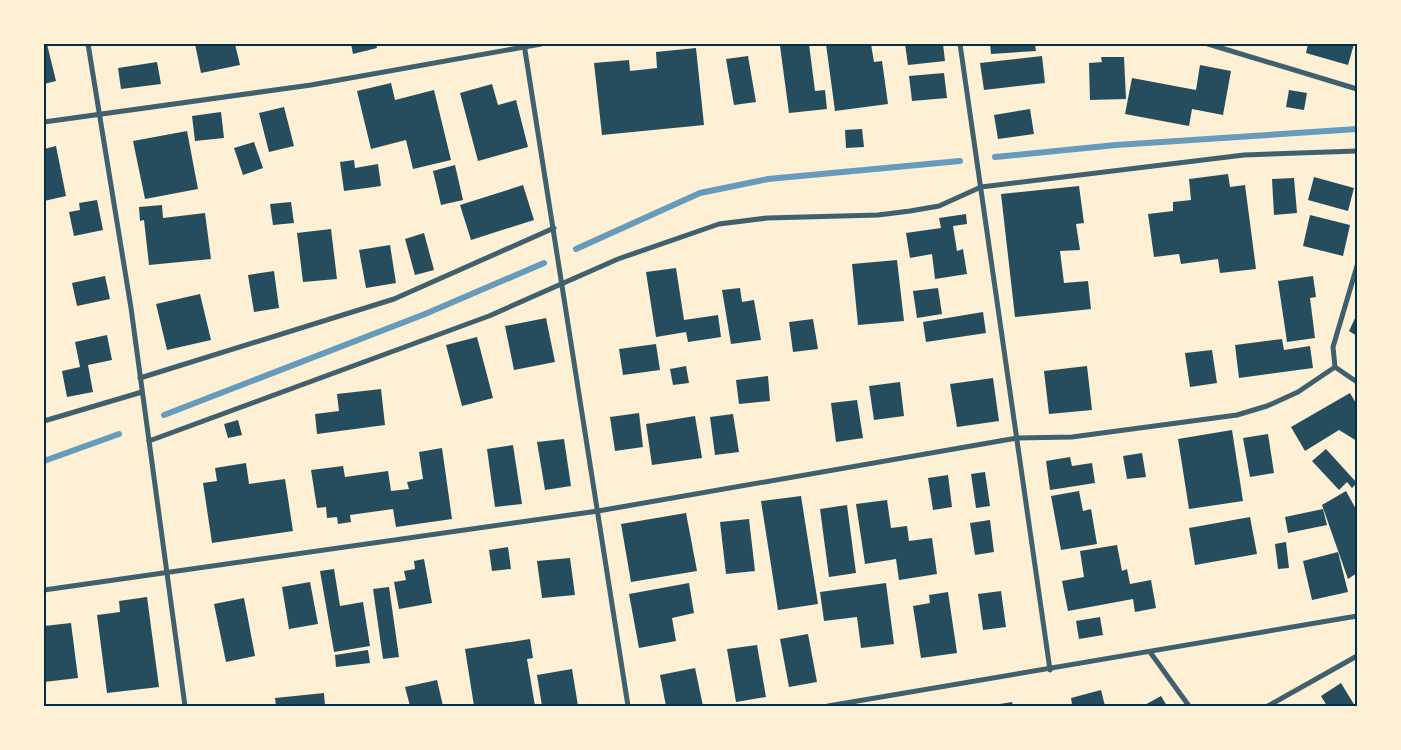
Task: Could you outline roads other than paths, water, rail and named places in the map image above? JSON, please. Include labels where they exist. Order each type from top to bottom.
[{"type":"street","points":[[88,44],[115,199],[185,706]]},
{"type":"street","points":[[44,122],[311,86],[524,45],[541,44]]},
{"type":"street","points":[[960,44],[1050,670]]},
{"type":"street","points":[[1208,44],[1357,88]]},
{"type":"street","points":[[524,45],[564,285],[628,706]]},
{"type":"street","points":[[149,441],[489,316],[564,285],[618,259],[719,224],[767,218],[878,215],[940,206],[981,188],[1244,156],[1357,151]]},
{"type":"street","points":[[140,378],[394,298],[554,228]]},
{"type":"street","points":[[1335,368],[1333,347],[1357,266]]},
{"type":"street","points":[[44,590],[598,511],[1017,438],[1072,437],[1237,415],[1267,406],[1298,392],[1335,368]]},
{"type":"street","points":[[1335,368],[1357,382]]},
{"type":"street","points":[[44,421],[142,392]]},
{"type":"street","points":[[828,706],[1050,670],[1357,616]]},
{"type":"street","points":[[1150,652],[1189,706]]},
{"type":"street","points":[[1268,706],[1357,656]]},
{"type":"waterway","points":[[995,157],[1116,145],[1357,129]]},
{"type":"waterway","points":[[576,249],[700,193],[768,179],[960,161]]},
{"type":"waterway","points":[[164,415],[425,314],[544,263]]},
{"type":"waterway","points":[[44,461],[119,434]]}]
